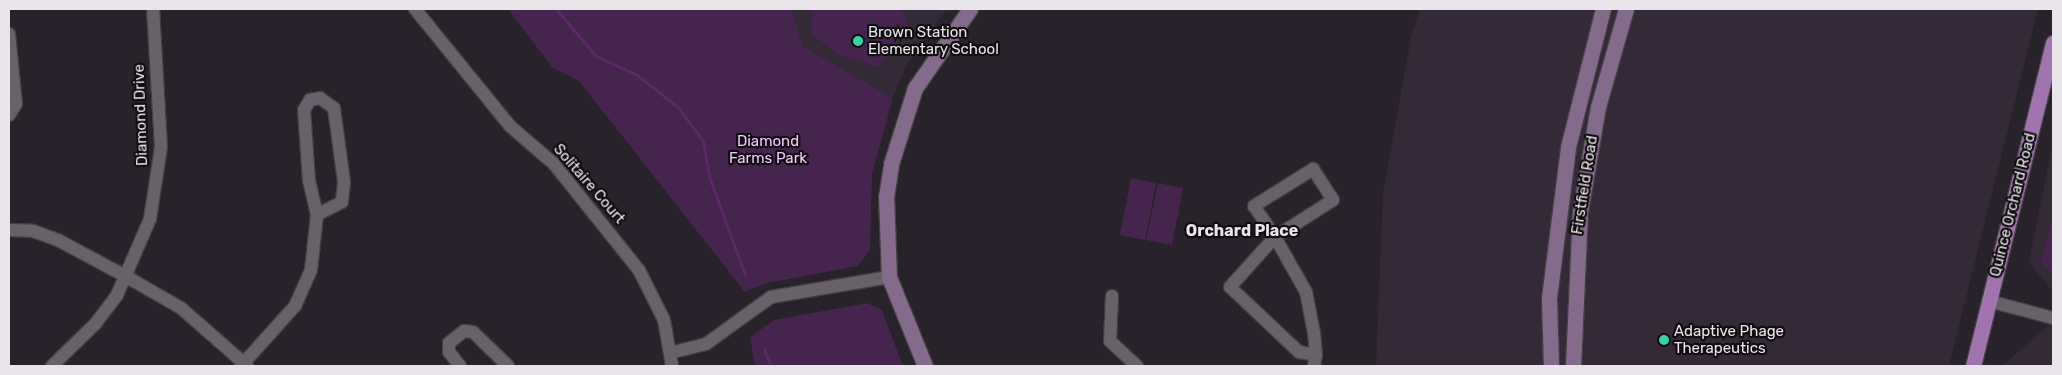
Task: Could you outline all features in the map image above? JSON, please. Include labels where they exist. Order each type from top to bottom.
[{"type":"main road","name":"Quince Orchard Road","points":[[1972,366],[2053,43]]},
{"type":"street","name":"Diamond Drive","points":[[52,366],[96,322],[127,277],[150,219],[159,178],[153,9]]},
{"type":"street","name":"Solitaire Court","points":[[415,9],[510,126],[554,164],[639,270],[664,320],[672,366]]},
{"type":"street","points":[[925,366],[890,277],[886,197],[904,121],[929,64],[970,9]]},
{"type":"street","name":"Firstfield Road","points":[[1551,366],[1549,298],[1568,147],[1603,9]]},
{"type":"street","name":"Firstfield Road","points":[[1573,366],[1580,212],[1598,107],[1626,9]]},
{"type":"street","points":[[9,34],[16,104],[9,115]]},
{"type":"street","points":[[9,230],[33,231],[58,240],[181,308],[244,365],[301,293],[311,270],[317,215],[309,181],[304,110],[310,100],[320,98],[334,108],[344,182],[342,202],[317,215]]},
{"type":"street","points":[[1315,360],[1299,352],[1230,287],[1275,237],[1333,200],[1313,169],[1254,206],[1275,237],[1306,292],[1315,360]]},
{"type":"street","points":[[670,353],[706,344],[771,297],[890,277]]},
{"type":"street","points":[[1112,296],[1110,341],[1137,366]]},
{"type":"street","points":[[1989,301],[2053,318]]},
{"type":"street","points":[[460,366],[449,352],[449,343],[464,331],[473,332],[508,366]]},
{"type":"shaded area","name":"Brown Station Elementary School","points":[[736,9],[947,9],[906,65],[893,98]]},
{"type":"shaded area","points":[[1420,9],[2038,9],[1949,366],[1376,366],[1383,194],[1411,37]]},
{"type":"shaded area","points":[[2053,141],[2053,292],[2029,262]]},
{"type":"shaded area","points":[[2053,315],[2053,366],[2002,366],[2049,325]]},
{"type":"green space","name":"Diamond Farms Park","points":[[508,9],[792,9],[802,46],[893,98],[872,174],[870,250],[858,266],[768,283],[745,292],[579,81],[552,67]]},
{"type":"green space","points":[[812,9],[901,9],[908,22],[897,48],[877,67],[840,55],[812,35]]},
{"type":"green space","points":[[1131,178],[1156,183],[1145,240],[1120,235]]},
{"type":"green space","points":[[1158,183],[1183,188],[1172,245],[1146,240]]},
{"type":"green space","points":[[2053,216],[2053,271],[2051,272],[2041,261]]},
{"type":"green space","points":[[867,303],[882,310],[903,366],[755,366],[750,337],[774,320]]},
{"type":"waterway","points":[[556,9],[596,56],[637,75],[678,107],[703,141],[710,179],[745,275]]},
{"type":"waterway","points":[[764,349],[771,366]]},
{"type":"place","name":"Brown Station Elementary School","points":[[858,41]]},
{"type":"place","name":"Adaptive Phage Therapeutics","points":[[1664,340]]},
{"type":"district","name":"Orchard Place","points":[[1242,231]]}]
